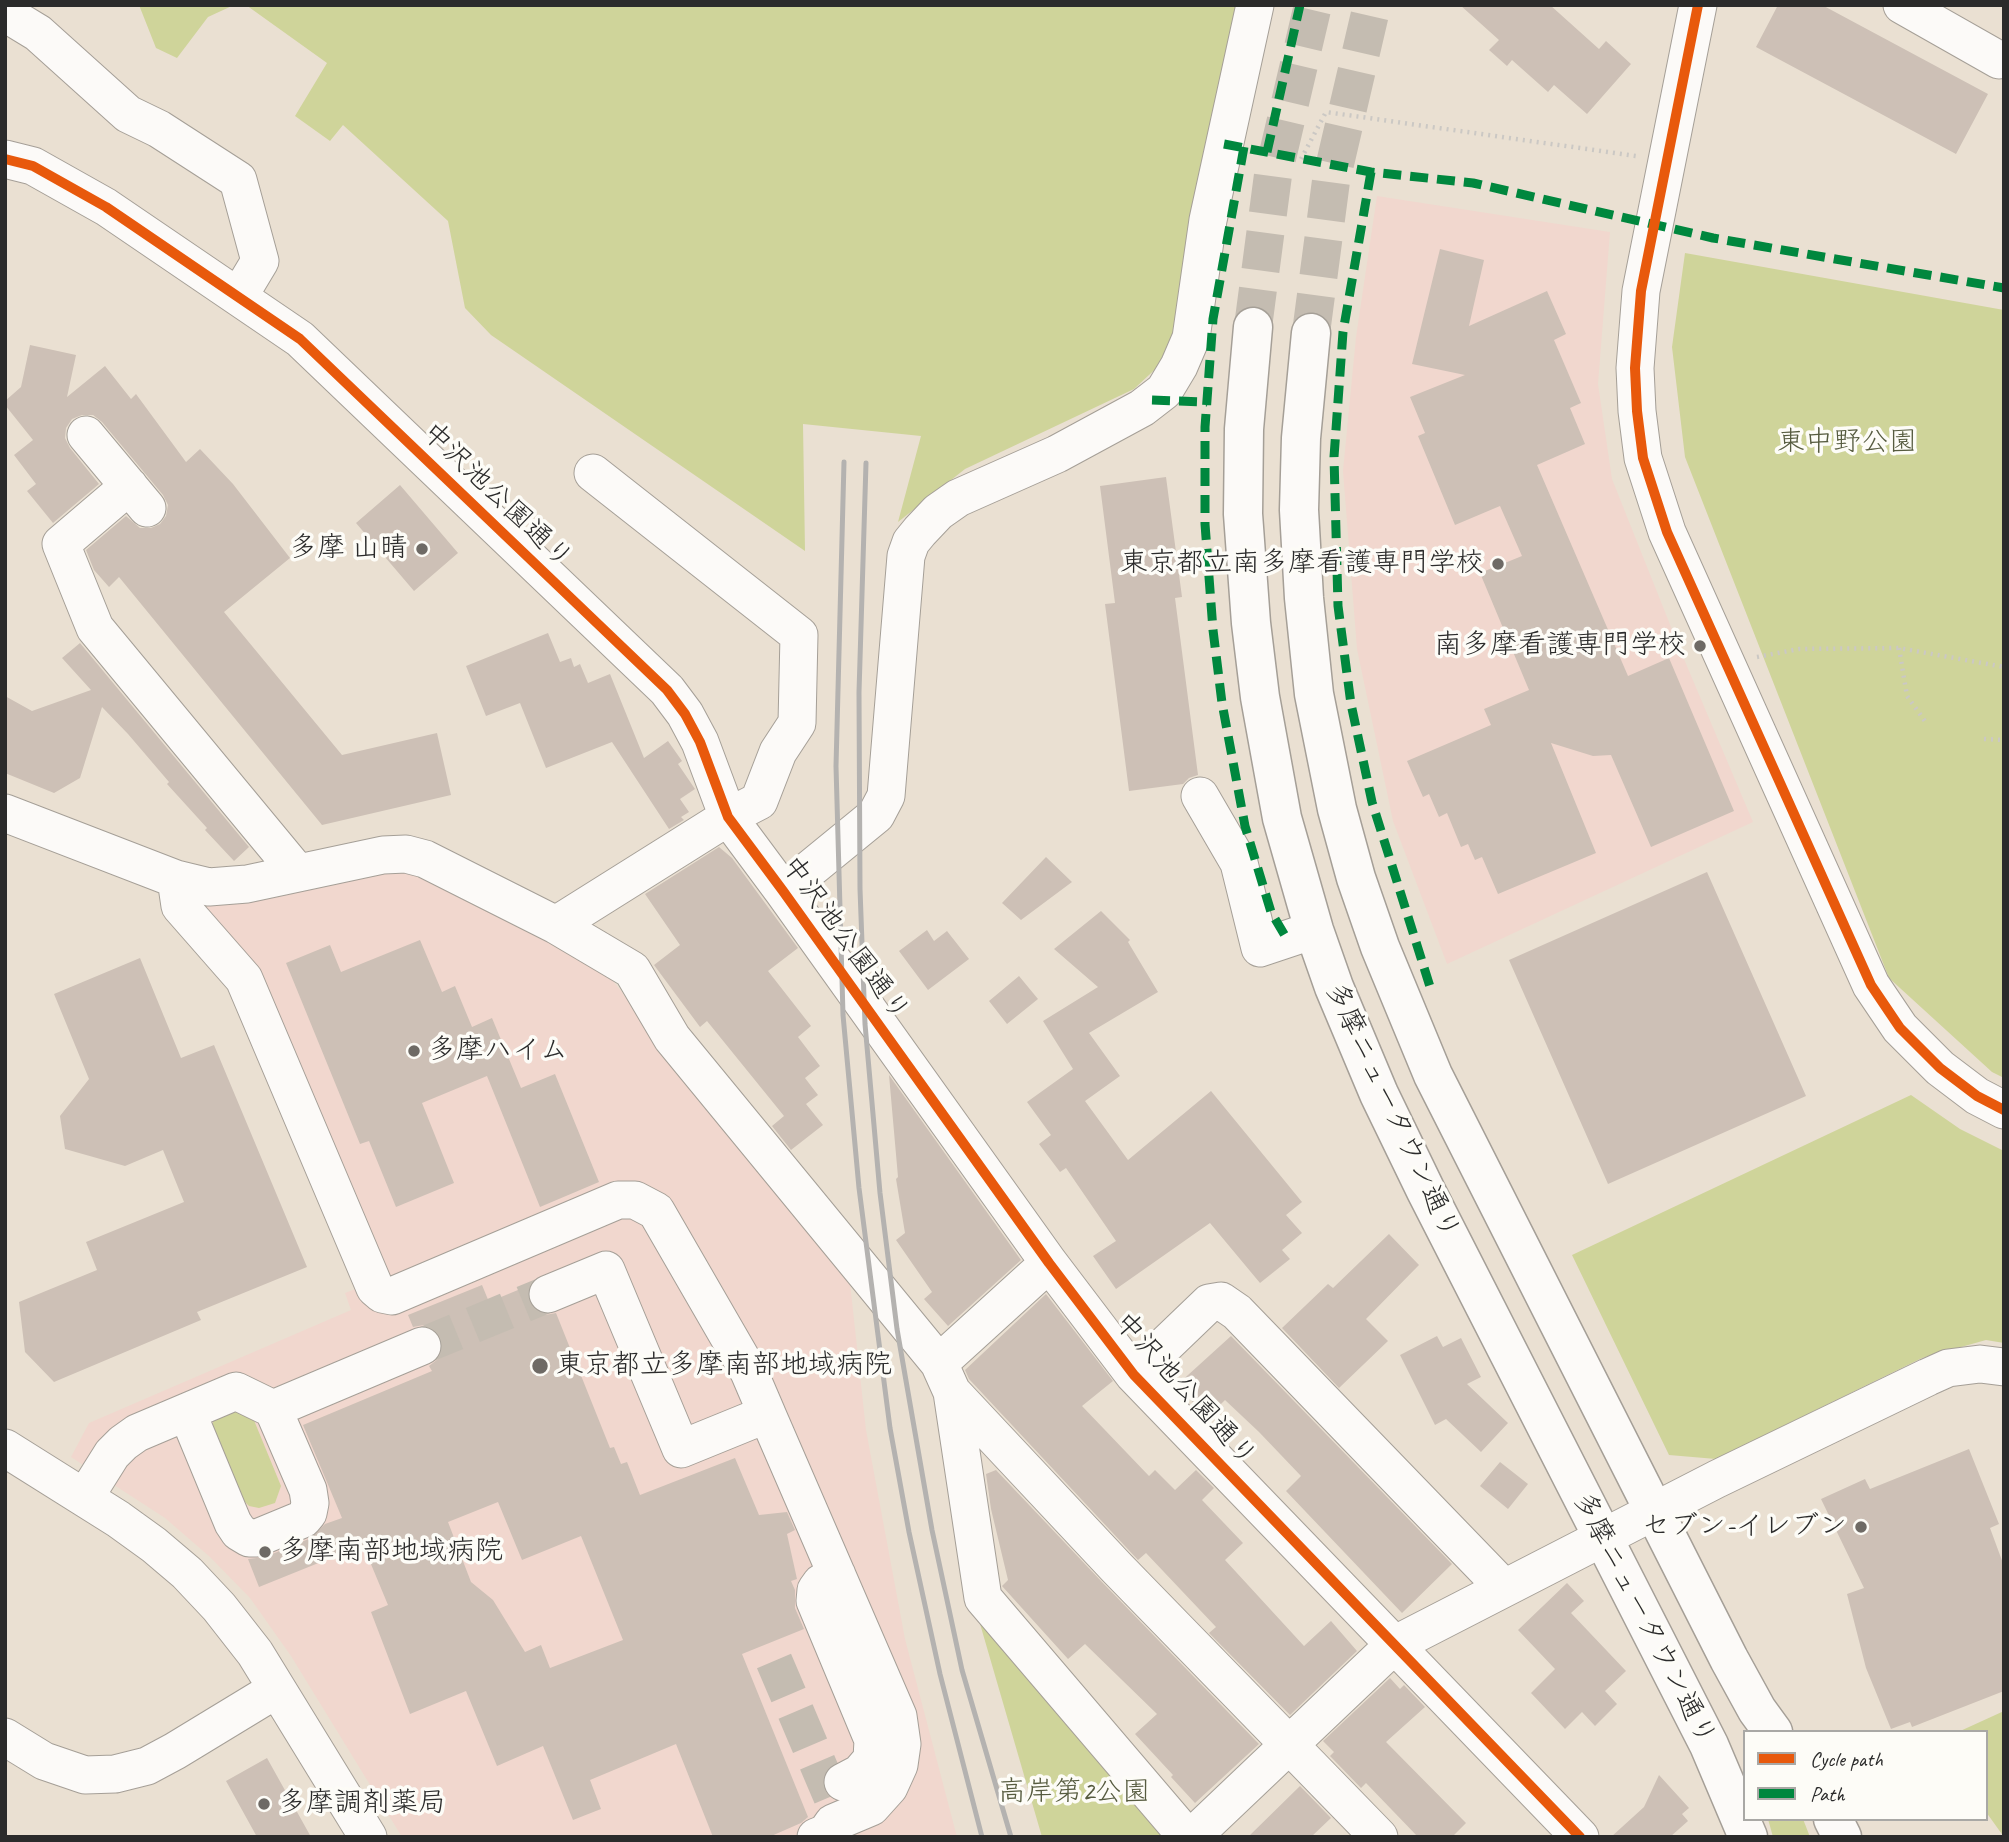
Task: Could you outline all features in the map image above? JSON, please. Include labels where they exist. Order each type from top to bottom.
[{"type":"main road","name":"多摩ニュータウン通り","points":[[1253,327],[1244,429],[1243,514],[1251,623],[1260,697],[1282,818],[1314,930],[1334,987],[1379,1094],[1709,1745],[1748,1837]]},
{"type":"main road","name":"多摩ニュータウン通り","points":[[1311,333],[1302,425],[1299,510],[1304,598],[1314,694],[1337,809],[1356,878],[1380,947],[1433,1075],[1729,1659],[1757,1710],[1772,1730]]},
{"type":"main road","points":[[1426,1191],[1426,1177],[1443,1157],[1456,1153],[1477,1163]]},
{"type":"main road","points":[[1834,1821],[1842,1837]]},
{"type":"street","points":[[783,891],[876,815],[886,796],[906,555],[920,531],[938,512],[958,498],[1057,454],[1142,408],[1164,391],[1179,366],[1191,338],[1208,220],[1255,5]]},
{"type":"street","points":[[1698,5],[1641,291],[1635,368],[1643,458],[1667,531],[1871,985],[1900,1028],[1940,1069],[1977,1096],[2004,1110]]},
{"type":"street","points":[[1902,5],[1999,60]]},
{"type":"street","points":[[5,13],[38,33],[128,114],[159,129],[238,180],[260,261],[239,296]]},
{"type":"street","name":"中沢池公園通り","points":[[5,159],[33,166],[106,207],[300,338],[667,690],[685,714],[700,742],[728,817],[1049,1263],[1134,1375],[1580,1837]]},
{"type":"street","points":[[86,435],[138,497],[61,544],[95,628],[298,872]]},
{"type":"street","points":[[556,925],[728,817],[759,801],[778,751],[797,723],[799,635],[593,472]]},
{"type":"street","points":[[1200,796],[1239,863],[1260,948],[1314,930]]},
{"type":"street","points":[[5,813],[176,879],[209,887],[247,884],[383,855],[406,854],[425,859],[556,925],[632,970],[672,1038],[946,1378],[1116,1568],[1379,1837]]},
{"type":"street","points":[[176,879],[180,906],[244,979],[375,1288],[382,1294],[392,1296],[618,1200],[635,1200],[656,1211],[749,1372],[898,1716],[902,1744],[899,1765],[889,1787],[871,1807],[833,1823],[826,1833],[816,1837]]},
{"type":"street","points":[[946,1378],[1049,1263]]},
{"type":"street","points":[[548,1294],[606,1270],[681,1449],[767,1413]]},
{"type":"street","points":[[1134,1375],[1209,1303],[1221,1301],[1237,1312],[1504,1588]]},
{"type":"street","points":[[273,1409],[422,1346]]},
{"type":"street","points":[[946,1378],[983,1598],[1189,1837],[1394,1645],[1654,1511],[1948,1368],[1980,1364],[2004,1367]]},
{"type":"street","points":[[85,1497],[112,1454],[137,1433],[236,1391],[273,1409],[308,1490],[310,1503],[308,1513],[303,1519],[257,1538],[249,1538],[239,1532],[187,1412]]},
{"type":"street","points":[[5,1448],[85,1497],[154,1545],[187,1573],[219,1607],[255,1653],[368,1837]]},
{"type":"street","points":[[837,1575],[821,1583],[816,1590],[815,1601],[873,1740],[872,1759],[860,1773],[844,1782]]},
{"type":"street","points":[[5,1737],[44,1761],[85,1775],[115,1774],[147,1766],[277,1689]]},
{"type":"path","points":[[1301,159],[1326,112],[1639,156]]},
{"type":"path","points":[[1749,658],[1799,649],[1899,648],[2004,667]]},
{"type":"path","points":[[1899,648],[1907,696],[1927,724]]},
{"type":"path","points":[[1984,739],[2004,740]]},
{"type":"shaded area","name":"東京都立南多摩看護専門学校","points":[[1377,196],[1610,232],[1598,384],[1612,479],[1753,822],[1447,964],[1393,821],[1357,649],[1343,471],[1356,337]]},
{"type":"shaded area","name":"東京都立多摩南部地域病院","points":[[405,869],[424,874],[607,974],[622,992],[661,1053],[850,1283],[866,1430],[905,1639],[957,1837],[402,1837],[291,1656],[250,1598],[210,1557],[165,1518],[71,1457],[89,1423],[351,1310],[345,1293],[358,1288],[224,972],[161,890]]},
{"type":"green space","points":[[139,5],[234,5],[208,17],[177,58],[156,48]]},
{"type":"green space","points":[[246,5],[1242,5],[1183,328],[1164,361],[1134,389],[965,469],[898,522],[921,436],[803,424],[805,551],[491,335],[465,308],[448,221],[343,125],[330,141],[295,116],[327,63]]},
{"type":"green space","name":"東中野公園","points":[[1685,253],[2004,310],[2004,1078],[1992,1072],[1889,978],[1685,457],[1672,347]]},
{"type":"green space","points":[[1911,1095],[1960,1129],[2004,1151],[2004,1343],[1986,1340],[1922,1358],[1716,1459],[1669,1455],[1572,1255]]},
{"type":"green space","points":[[235,1405],[251,1413],[281,1486],[275,1503],[259,1508],[249,1506],[241,1498],[213,1429],[213,1419]]},
{"type":"green space","name":"高岸第2公園","points":[[976,1610],[1167,1837],[1042,1837]]},
{"type":"green space","points":[[2004,1711],[2004,1837],[1988,1815],[1988,1730],[1962,1730]]},
{"type":"green space","points":[[1769,1821],[1804,1821],[1810,1837],[1773,1837]]},
{"type":"building","points":[[1460,5],[1550,5],[1599,49],[1606,41],[1631,64],[1587,114],[1554,85],[1548,92],[1512,60],[1507,66],[1489,50],[1499,40]]},
{"type":"building","points":[[1778,5],[1822,5],[1988,94],[1956,154],[1756,47]]},
{"type":"building","points":[[1440,249],[1484,260],[1469,326],[1547,291],[1566,334],[1554,340],[1581,403],[1570,408],[1585,444],[1537,465],[1628,676],[1669,658],[1734,811],[1651,847],[1611,755],[1593,756],[1551,743],[1596,853],[1498,894],[1482,857],[1475,860],[1468,844],[1461,847],[1447,813],[1439,817],[1429,794],[1423,797],[1407,761],[1491,725],[1484,709],[1529,690],[1480,573],[1522,556],[1500,506],[1455,525],[1418,436],[1425,433],[1410,397],[1465,375],[1412,364]]},
{"type":"building","points":[[30,345],[76,355],[67,397],[105,366],[131,399],[136,394],[186,462],[200,449],[233,484],[290,558],[224,612],[342,755],[437,733],[451,795],[322,825],[119,577],[109,587],[94,570],[86,550],[126,516],[140,528],[151,528],[160,524],[166,516],[168,505],[163,495],[102,422],[93,415],[72,419],[66,428],[65,438],[99,484],[53,523],[27,491],[36,484],[14,455],[33,440],[5,405],[5,401],[21,387]]},
{"type":"building","points":[[1166,477],[1182,597],[1175,598],[1198,775],[1183,784],[1129,791],[1105,604],[1115,603],[1100,486]]},
{"type":"building","points":[[400,485],[458,553],[414,591],[356,523]]},
{"type":"building","points":[[548,633],[560,662],[571,658],[574,667],[580,664],[588,683],[610,674],[644,758],[668,741],[682,761],[678,764],[695,789],[680,799],[689,812],[681,817],[684,820],[669,829],[612,742],[546,768],[520,703],[486,716],[466,666]]},
{"type":"building","points":[[80,643],[249,847],[234,861],[205,830],[207,828],[167,784],[169,782],[128,734],[102,707],[80,778],[54,793],[5,773],[5,696],[32,711],[91,690],[62,658]]},
{"type":"building","points":[[719,847],[732,858],[798,948],[768,971],[811,1026],[798,1037],[820,1066],[805,1078],[818,1095],[806,1104],[823,1125],[791,1150],[772,1126],[784,1116],[707,1021],[700,1027],[654,965],[680,945],[645,894]]},
{"type":"building","points":[[1046,857],[1072,882],[1021,920],[1002,903]]},
{"type":"building","points":[[1707,872],[1806,1096],[1608,1184],[1509,960]]},
{"type":"building","points":[[1101,911],[1130,940],[1128,942],[1158,992],[1089,1033],[1120,1076],[1085,1101],[1128,1160],[1211,1091],[1302,1202],[1286,1215],[1302,1233],[1282,1250],[1290,1259],[1260,1283],[1210,1223],[1116,1289],[1093,1256],[1116,1241],[1066,1168],[1060,1172],[1039,1144],[1051,1135],[1027,1102],[1073,1069],[1043,1021],[1098,987],[1054,949]]},
{"type":"building","points":[[927,930],[934,941],[947,931],[969,959],[928,990],[899,951]]},
{"type":"building","name":"多摩ハイム","points":[[420,940],[442,992],[455,986],[472,1027],[492,1018],[521,1088],[555,1074],[599,1182],[540,1207],[487,1076],[422,1103],[454,1183],[396,1207],[369,1141],[360,1144],[286,963],[330,945],[341,972]]},
{"type":"building","points":[[140,958],[181,1058],[214,1045],[307,1267],[197,1312],[201,1320],[54,1382],[25,1352],[19,1302],[97,1270],[86,1242],[184,1202],[163,1150],[125,1166],[65,1149],[60,1116],[89,1079],[54,994]]},
{"type":"building","points":[[1019,976],[1038,999],[1007,1024],[989,1001]]},
{"type":"building","points":[[889,1075],[1021,1260],[948,1326],[924,1299],[932,1292],[896,1240],[905,1233],[896,1179],[898,1177]]},
{"type":"building","points":[[1389,1234],[1419,1265],[1366,1319],[1388,1341],[1339,1388],[1282,1328],[1328,1284],[1333,1288]]},
{"type":"building","name":"東京都立多摩南部地域病院","points":[[482,1285],[489,1302],[530,1285],[527,1292],[528,1301],[535,1310],[545,1315],[556,1313],[610,1448],[614,1447],[621,1464],[627,1462],[640,1495],[735,1458],[759,1515],[787,1512],[795,1530],[787,1534],[797,1579],[791,1581],[795,1590],[795,1608],[804,1629],[742,1654],[808,1817],[801,1823],[769,1837],[713,1837],[676,1744],[590,1780],[601,1809],[573,1820],[543,1746],[497,1766],[466,1691],[410,1714],[371,1612],[388,1605],[363,1545],[259,1587],[248,1559],[265,1557],[311,1538],[325,1524],[342,1518],[303,1425],[432,1371],[429,1366],[438,1359],[443,1349],[442,1338],[434,1329],[424,1325],[413,1327],[408,1315]],"holes":[[[498,1502],[522,1560],[581,1536],[623,1640],[550,1668],[541,1645],[525,1652],[493,1600],[471,1582],[448,1522]]]},
{"type":"building","points":[[1046,1294],[1113,1381],[1082,1406],[1149,1476],[1155,1470],[1175,1490],[1196,1470],[1214,1488],[1202,1500],[1243,1543],[1225,1560],[1304,1646],[1331,1621],[1357,1651],[1290,1715],[1209,1633],[1216,1627],[1146,1553],[1138,1560],[969,1379],[965,1370]]},
{"type":"building","points":[[1231,1336],[1452,1564],[1402,1613],[1286,1491],[1301,1476],[1259,1432],[1225,1400],[1207,1418],[1177,1385]]},
{"type":"building","points":[[1437,1336],[1443,1347],[1461,1338],[1481,1377],[1467,1384],[1508,1423],[1481,1452],[1446,1419],[1435,1425],[1400,1355]]},
{"type":"building","points":[[1969,1449],[1999,1524],[1990,1528],[2004,1566],[2004,1691],[1912,1727],[1910,1722],[1891,1729],[1866,1668],[1847,1594],[1864,1588],[1821,1499],[1865,1479],[1870,1489]]},
{"type":"building","points":[[1500,1462],[1528,1484],[1508,1509],[1480,1486]]},
{"type":"building","points":[[996,1470],[1259,1744],[1195,1803],[1135,1734],[1157,1714],[1085,1644],[1068,1659],[1002,1586],[1008,1580],[991,1509],[986,1474]]},
{"type":"building","points":[[1567,1583],[1584,1601],[1571,1613],[1626,1671],[1605,1691],[1617,1704],[1595,1726],[1582,1712],[1565,1729],[1531,1693],[1555,1669],[1518,1630]]},
{"type":"building","points":[[1390,1678],[1400,1689],[1404,1685],[1425,1707],[1386,1742],[1466,1823],[1452,1837],[1418,1837],[1366,1783],[1361,1788],[1330,1756],[1334,1752],[1323,1741]]},
{"type":"building","points":[[267,1758],[311,1837],[257,1837],[226,1781]]},
{"type":"building","points":[[1659,1775],[1689,1808],[1682,1814],[1688,1821],[1670,1837],[1611,1837],[1644,1807]]},
{"type":"building","points":[[1300,1786],[1331,1818],[1311,1837],[1248,1837]]},
{"type":"tunnel","points":[[1253,327],[1273,175],[1313,5]]},
{"type":"tunnel","points":[[1311,333],[1331,181],[1372,5]]},
{"type":"tunnel","points":[[422,1346],[548,1294]]},
{"type":"tunnel","points":[[774,1661],[849,1837]]},
{"type":"railway","points":[[844,462],[836,766],[843,1015],[859,1188],[890,1428],[909,1532],[940,1674],[982,1837]]},
{"type":"railway","points":[[866,463],[859,692],[860,889],[865,1024],[880,1193],[897,1329],[932,1530],[962,1670],[1011,1837]]},
{"type":"marked path","points":[[1267,152],[1300,5]]},
{"type":"marked path","points":[[1224,144],[1371,172],[1473,183],[1713,238],[2004,288]]},
{"type":"marked path","points":[[1244,147],[1213,319],[1205,427],[1205,524],[1222,703],[1245,826],[1271,912],[1287,939]]},
{"type":"marked path","points":[[1371,172],[1343,332],[1334,457],[1338,606],[1351,704],[1372,802],[1432,993]]},
{"type":"marked path","points":[[1152,400],[1207,402]]},
{"type":"cycle path","points":[[1698,5],[1641,291],[1635,368],[1643,458],[1667,532],[1871,985],[1900,1028],[1940,1068],[1977,1096],[2004,1110]]},
{"type":"cycle path","points":[[5,159],[33,166],[106,207],[300,339],[667,690],[685,714],[700,742],[728,817],[1049,1263],[1134,1375],[1580,1837]]},
{"type":"place","name":"多摩 山晴","points":[[422,549]]},
{"type":"place","name":"東京都立南多摩看護専門学校","points":[[1498,564]]},
{"type":"place","name":"南多摩看護専門学校","points":[[1700,646]]},
{"type":"place","name":"多摩ハイム","points":[[414,1051]]},
{"type":"place","name":"東京都立多摩南部地域病院","points":[[540,1366]]},
{"type":"place","name":"セブン-イレブン","points":[[1861,1527]]},
{"type":"place","name":"多摩南部地域病院","points":[[265,1552]]},
{"type":"place","name":"多摩調剤薬局","points":[[264,1804]]}]
